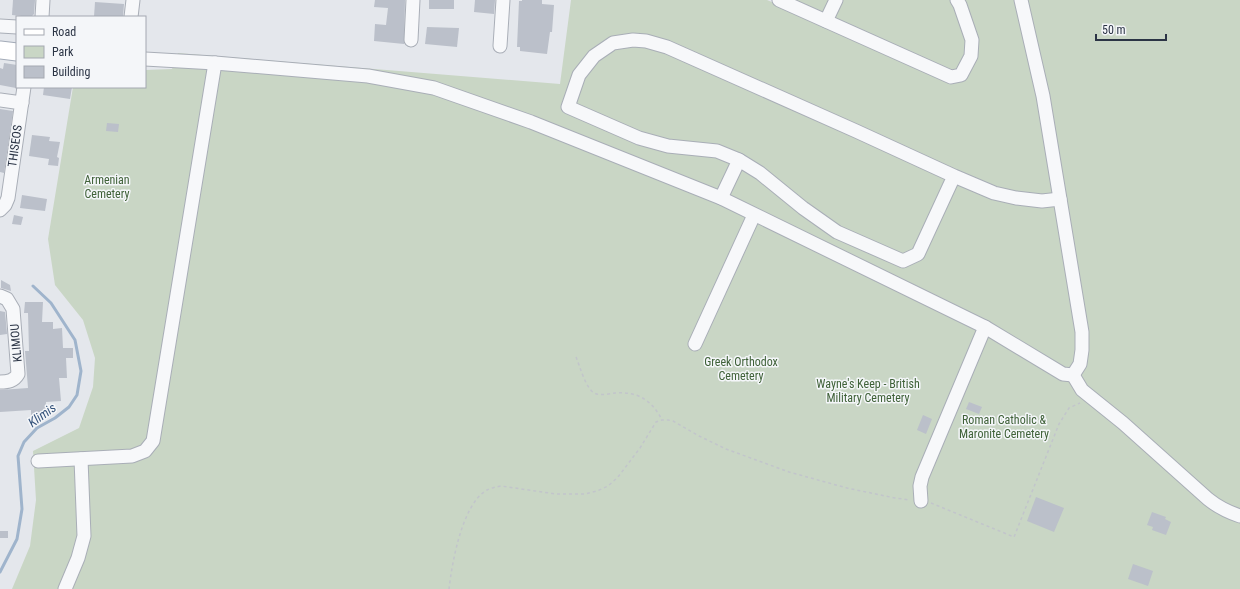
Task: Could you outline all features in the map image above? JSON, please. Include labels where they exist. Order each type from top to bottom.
[{"type":"main road","points":[[0,50],[16,52]]},
{"type":"street","points":[[42,16],[43,0]]},
{"type":"street","points":[[131,16],[133,0]]},
{"type":"street","points":[[411,40],[413,0]]},
{"type":"street","points":[[500,46],[503,0]]},
{"type":"street","points":[[778,0],[951,77],[961,75],[971,56],[972,40],[957,0]]},
{"type":"street","points":[[826,21],[836,0]]},
{"type":"street","points":[[1021,0],[1043,96],[1082,332],[1080,364],[1073,375]]},
{"type":"street","points":[[0,26],[16,27]]},
{"type":"street","points":[[954,176],[918,254],[902,261],[837,232],[803,208],[760,173],[739,160],[716,151],[668,146],[639,138],[568,107],[579,75],[594,56],[613,43],[633,40],[646,41],[667,47],[994,193],[1016,198],[1042,201],[1060,199]]},
{"type":"street","points":[[146,60],[215,63],[368,76],[434,88],[531,122],[721,198],[985,327],[1063,374],[1073,375]]},
{"type":"street","points":[[38,461],[132,456],[145,451],[153,441],[215,63]]},
{"type":"street","name":"THISEOS","points":[[0,210],[5,205],[8,198],[24,88]]},
{"type":"street","points":[[0,100],[22,103]]},
{"type":"street","points":[[721,198],[739,160]]},
{"type":"street","points":[[695,344],[754,215]]},
{"type":"street","name":"KLIMOU","points":[[0,296],[7,299],[13,309],[18,374],[16,378],[11,381],[0,382]]},
{"type":"street","points":[[922,502],[920,486],[922,477],[985,327]]},
{"type":"street","points":[[1073,375],[1082,390],[1123,423],[1219,507],[1240,516]]},
{"type":"street","points":[[65,589],[78,558],[84,536],[81,459]]},
{"type":"path","points":[[576,357],[587,384],[594,393],[635,394],[645,398],[652,404],[662,420]]},
{"type":"path","points":[[449,589],[450,575],[461,532],[470,508],[479,496],[486,490],[501,486],[556,494],[585,494],[597,491],[608,486],[618,478],[640,448],[652,427],[656,422],[662,420],[673,421],[726,449],[789,472],[861,492],[937,504],[1014,537],[1058,424],[1064,414],[1073,405],[1094,399]]},
{"type":"green space","points":[[571,0],[767,0],[784,7],[787,0],[1240,0],[1240,589],[12,589],[30,546],[36,500],[33,451],[79,428],[93,387],[95,358],[83,320],[55,285],[48,239],[73,88],[146,88],[146,70],[172,69],[178,53],[560,84]]},
{"type":"building","points":[[13,0],[35,0],[34,14],[32,16],[12,15]]},
{"type":"building","points":[[375,0],[405,0],[404,44],[374,41],[375,24],[386,25],[388,8],[374,7]]},
{"type":"building","points":[[429,0],[454,0],[454,9],[429,9]]},
{"type":"building","points":[[475,0],[495,0],[494,14],[474,12]]},
{"type":"building","points":[[542,0],[542,4],[554,5],[552,32],[550,32],[547,54],[520,51],[520,47],[517,47],[519,1]]},
{"type":"building","points":[[95,2],[124,4],[123,16],[94,16]]},
{"type":"building","points":[[427,27],[459,28],[457,47],[425,44]]},
{"type":"building","points":[[4,63],[16,65],[16,88],[0,85],[0,68],[3,69]]},
{"type":"building","points":[[44,88],[72,88],[70,99],[43,95]]},
{"type":"building","points":[[0,109],[13,111],[4,173],[0,172]]},
{"type":"building","points":[[107,123],[119,124],[118,132],[106,131]]},
{"type":"building","points":[[32,135],[50,137],[49,141],[60,142],[57,157],[59,158],[58,166],[48,165],[49,159],[29,156]]},
{"type":"building","points":[[22,195],[47,199],[45,211],[20,208]]},
{"type":"building","points":[[14,215],[23,217],[21,225],[12,224]]},
{"type":"building","points":[[1,280],[10,285],[11,291],[1,288]]},
{"type":"building","points":[[25,302],[43,302],[42,322],[53,322],[53,329],[62,328],[63,348],[73,348],[73,358],[66,358],[67,378],[59,378],[61,401],[46,402],[45,416],[31,416],[31,410],[0,412],[0,390],[28,388],[25,351],[29,351],[28,313],[24,313]]},
{"type":"building","points":[[0,311],[5,312],[7,334],[0,335]]},
{"type":"building","points":[[969,402],[982,407],[979,414],[966,409]]},
{"type":"building","points":[[923,415],[932,419],[926,434],[917,430]]},
{"type":"building","points":[[1036,497],[1064,508],[1054,532],[1027,521]]},
{"type":"building","points":[[1152,512],[1166,517],[1165,519],[1171,522],[1166,535],[1152,530],[1153,527],[1147,525]]},
{"type":"building","points":[[0,531],[8,531],[8,538],[0,538]]},
{"type":"building","points":[[1133,564],[1153,571],[1148,586],[1128,579]]},
{"type":"waterway","name":"Klimis","points":[[0,572],[17,539],[22,509],[18,456],[24,442],[37,428],[55,418],[69,407],[77,395],[81,371],[75,340],[51,303],[33,286]]},
{"type":"park label","name":"Armenian Cemetery","points":[[107,187]]},
{"type":"park label","name":"Greek Orthodox Cemetery","points":[[741,369]]},
{"type":"park label","name":"Wayne's Keep - British Military Cemetery","points":[[868,391]]},
{"type":"park label","name":"Roman Catholic & Maronite Cemetery","points":[[1004,427]]}]
